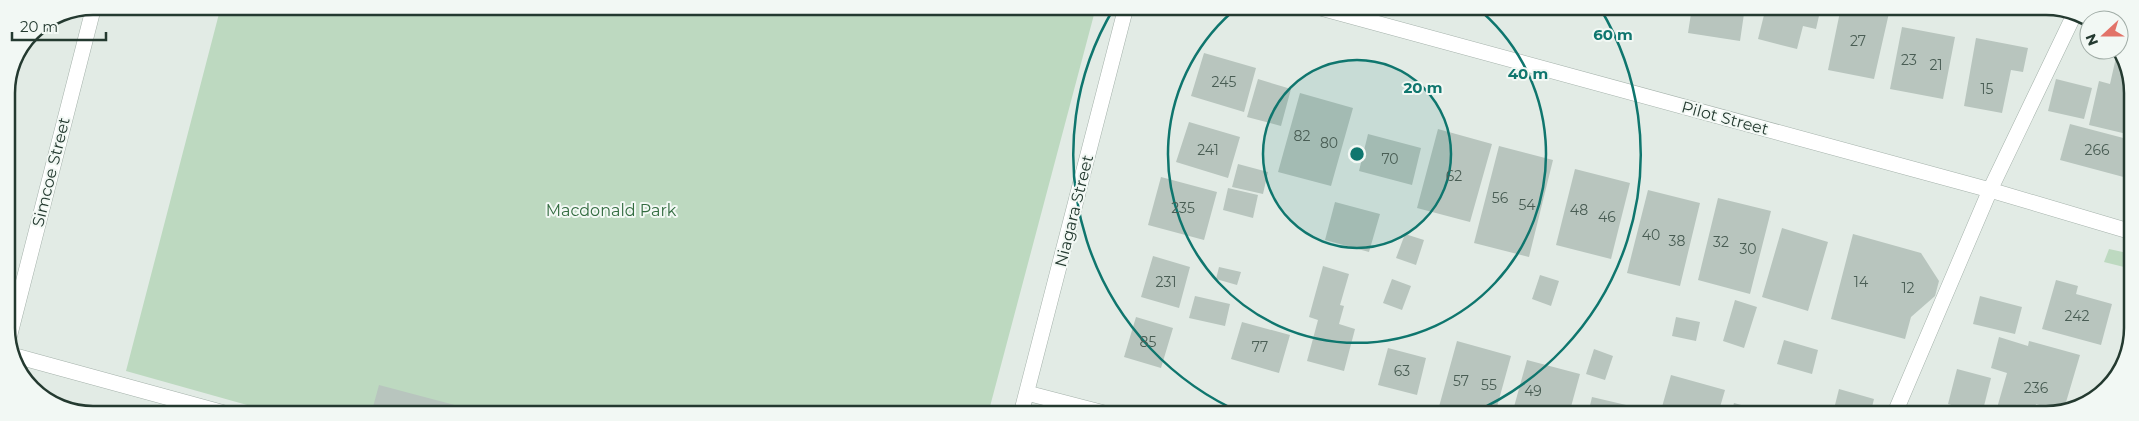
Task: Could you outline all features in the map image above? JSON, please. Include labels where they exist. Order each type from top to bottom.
[{"type":"street","name":"Simcoe Street","points":[[15,315],[92,15]]},
{"type":"street","name":"Niagara Street","points":[[1023,406],[1124,15]]},
{"type":"street","name":"Pilot Street","points":[[1346,15],[1990,190],[2124,230]]},
{"type":"street","points":[[1897,406],[1990,190],[2072,20]]},
{"type":"street","points":[[21,357],[199,406]]},
{"type":"street","points":[[1027,393],[1077,406]]},
{"type":"green space","name":"Macdonald Park","points":[[219,15],[1094,15],[990,406],[251,406],[126,371]]},
{"type":"green space","points":[[2109,249],[2124,252],[2124,267],[2104,262]]},
{"type":"building","points":[[1691,15],[1744,15],[1740,41],[1688,33]]},
{"type":"building","points":[[1764,15],[1819,15],[1816,29],[1803,26],[1797,49],[1758,39]]},
{"type":"building","points":[[1839,15],[1889,15],[1874,79],[1828,70]]},
{"type":"building","points":[[1902,27],[1955,37],[1943,99],[1890,89]]},
{"type":"building","points":[[1976,38],[2028,48],[2023,72],[2011,70],[2002,113],[1964,106]]},
{"type":"building","points":[[1204,53],[1256,68],[1244,112],[1191,96]]},
{"type":"building","points":[[2116,60],[2120,68],[2124,93],[2124,133],[2089,125],[2099,81],[2110,84]]},
{"type":"building","points":[[1258,79],[1291,89],[1281,126],[1247,117]]},
{"type":"building","points":[[2056,79],[2092,88],[2084,119],[2048,111]]},
{"type":"building","points":[[1300,93],[1353,108],[1331,186],[1278,172]]},
{"type":"building","points":[[1189,122],[1240,137],[1228,178],[1176,162]]},
{"type":"building","points":[[2070,124],[2124,138],[2124,177],[2060,160]]},
{"type":"building","points":[[1438,129],[1492,144],[1470,222],[1417,208]]},
{"type":"building","points":[[1368,134],[1421,148],[1412,185],[1359,171]]},
{"type":"building","points":[[1499,146],[1553,160],[1529,257],[1474,243]]},
{"type":"building","points":[[1238,164],[1268,172],[1263,194],[1232,187]]},
{"type":"building","points":[[1575,169],[1630,183],[1611,259],[1556,245]]},
{"type":"building","points":[[1161,177],[1217,192],[1204,240],[1148,225]]},
{"type":"building","points":[[1228,188],[1258,195],[1253,218],[1223,210]]},
{"type":"building","points":[[1648,190],[1700,203],[1680,286],[1627,273]]},
{"type":"building","points":[[1718,198],[1771,211],[1750,294],[1698,280]]},
{"type":"building","points":[[1335,202],[1380,214],[1369,252],[1325,240]]},
{"type":"building","points":[[1782,228],[1828,242],[1808,311],[1762,297]]},
{"type":"building","points":[[1405,234],[1424,240],[1416,265],[1396,258]]},
{"type":"building","points":[[1853,234],[1921,253],[1939,281],[1935,296],[1911,317],[1905,339],[1831,319]]},
{"type":"building","points":[[1153,256],[1190,267],[1179,308],[1141,297]]},
{"type":"building","points":[[1323,266],[1349,274],[1340,305],[1344,306],[1339,324],[1355,329],[1344,371],[1307,361],[1318,320],[1309,317]]},
{"type":"building","points":[[1219,267],[1241,272],[1237,285],[1216,279]]},
{"type":"building","points":[[1540,275],[1559,281],[1551,306],[1532,299]]},
{"type":"building","points":[[1392,279],[1411,286],[1402,310],[1383,303]]},
{"type":"building","points":[[2056,280],[2078,286],[2076,294],[2112,304],[2101,345],[2042,329]]},
{"type":"building","points":[[1195,296],[1230,304],[1225,326],[1189,318]]},
{"type":"building","points":[[1980,296],[2022,307],[2015,334],[1973,324]]},
{"type":"building","points":[[1735,300],[1757,307],[1744,348],[1723,341]]},
{"type":"building","points":[[1136,317],[1173,328],[1161,368],[1124,357]]},
{"type":"building","points":[[1676,317],[1700,322],[1696,341],[1672,336]]},
{"type":"building","points":[[1242,322],[1290,335],[1279,373],[1231,359]]},
{"type":"building","points":[[1999,337],[2028,346],[2029,341],[2080,355],[2066,403],[2051,406],[2036,404],[2035,406],[1998,406],[2007,373],[1991,368]]},
{"type":"building","points":[[1784,340],[1818,350],[1812,374],[1777,364]]},
{"type":"building","points":[[1457,341],[1511,356],[1497,406],[1439,406]]},
{"type":"building","points":[[1388,348],[1426,358],[1417,395],[1378,385]]},
{"type":"building","points":[[1594,349],[1613,356],[1605,380],[1586,374]]},
{"type":"building","points":[[1527,360],[1580,374],[1571,406],[1514,406]]},
{"type":"building","points":[[1957,369],[1991,378],[1984,406],[1955,406],[1948,404]]},
{"type":"building","points":[[1671,375],[1725,390],[1720,406],[1662,406]]},
{"type":"building","points":[[379,385],[458,406],[373,406]]},
{"type":"building","points":[[1839,389],[1874,399],[1872,406],[1835,406]]},
{"type":"building","points":[[1592,397],[1630,406],[1590,406]]},
{"type":"building","points":[[1734,403],[1745,406],[1733,406]]}]
